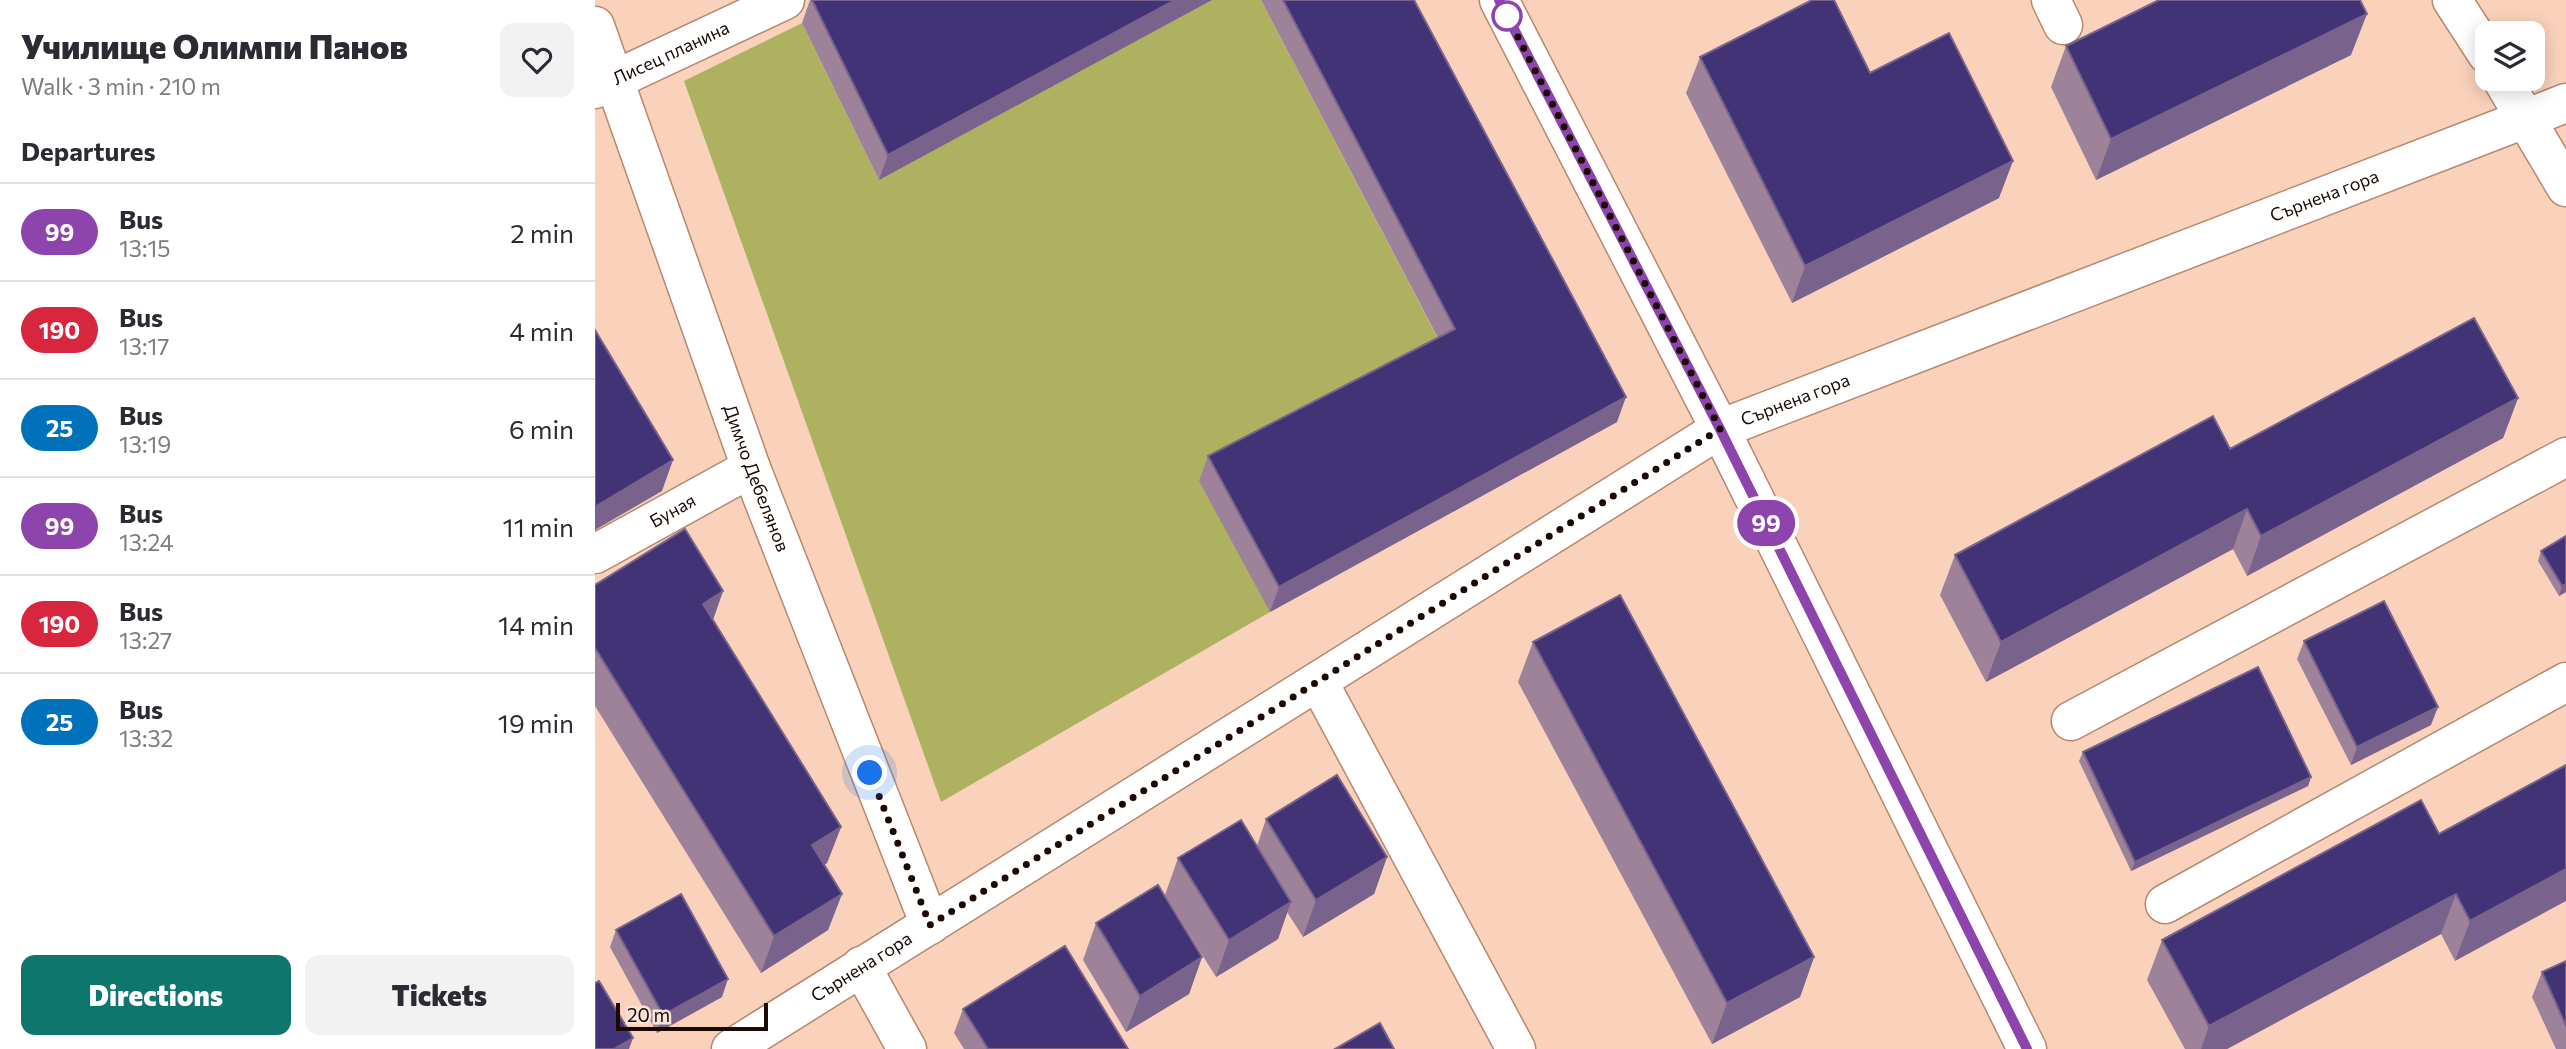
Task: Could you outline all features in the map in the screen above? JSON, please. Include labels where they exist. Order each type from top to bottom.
[{"type":"street","name":"Лисец планина","points":[[605,84],[785,0]]},
{"type":"street","points":[[1499,0],[1720,429],[2027,1049]]},
{"type":"street","points":[[2452,0],[2475,35]]},
{"type":"street","name":"Димчо Дебелянов","points":[[595,26],[605,84],[751,468],[930,925]]},
{"type":"street","points":[[2510,91],[2566,187]]},
{"type":"street","name":"Сърнена гора","points":[[731,1049],[1720,429],[2566,103]]},
{"type":"street","points":[[2071,721],[2566,457]]},
{"type":"street","name":"Буная","points":[[595,554],[751,468]]},
{"type":"street","points":[[1319,682],[1516,1049]]},
{"type":"street","points":[[2165,904],[2566,682]]},
{"type":"street","points":[[861,966],[907,1049]]},
{"type":"green space","points":[[1212,0],[1261,0],[1446,354],[1270,612],[941,802],[684,81],[802,23],[879,180]]},
{"type":"building","points":[[812,0],[1175,0],[888,155]]},
{"type":"building","points":[[1283,0],[1414,0],[1626,397],[1279,587],[1208,456],[1455,329]]},
{"type":"building","points":[[1812,0],[1834,0],[1870,73],[1949,33],[2013,161],[1805,266],[1700,57]]},
{"type":"building","points":[[2159,0],[2360,0],[2367,14],[2111,139],[2066,46]]},
{"type":"building","points":[[2474,318],[2518,398],[2261,536],[2247,509],[2001,642],[1955,555],[2213,416],[2230,449]]},
{"type":"building","points":[[595,330],[673,460],[595,507]]},
{"type":"building","points":[[685,529],[723,591],[703,604],[841,827],[812,845],[842,894],[774,936],[595,648],[595,585]]},
{"type":"building","points":[[2566,536],[2566,584],[2562,586],[2541,551]]},
{"type":"building","points":[[1620,595],[1814,957],[1727,1003],[1533,642]]},
{"type":"building","points":[[2384,601],[2438,707],[2357,747],[2304,641]]},
{"type":"building","points":[[2258,667],[2311,777],[2135,862],[2083,752]]},
{"type":"building","points":[[2566,765],[2566,869],[2470,921],[2456,894],[2209,1026],[2162,940],[2421,800],[2439,834]]},
{"type":"building","points":[[1337,775],[1387,857],[1316,900],[1266,819]]},
{"type":"building","points":[[1241,820],[1291,902],[1229,940],[1178,858]]},
{"type":"building","points":[[1158,885],[1202,957],[1140,996],[1096,923]]},
{"type":"building","points":[[681,894],[728,979],[663,1015],[616,930]]},
{"type":"building","points":[[1065,946],[1128,1049],[988,1049],[963,1009]]},
{"type":"building","points":[[2566,961],[2566,1026],[2542,972]]},
{"type":"building","points":[[599,981],[633,1038],[614,1049],[595,1049],[595,983]]},
{"type":"building","points":[[1380,1023],[1394,1049],[1335,1049]]},
{"type":"bus line","name":"99","points":[[1499,0],[1720,429],[2027,1049]]},
{"type":"route","points":[[870,773],[930,925],[1720,429],[1507,16]]}]
